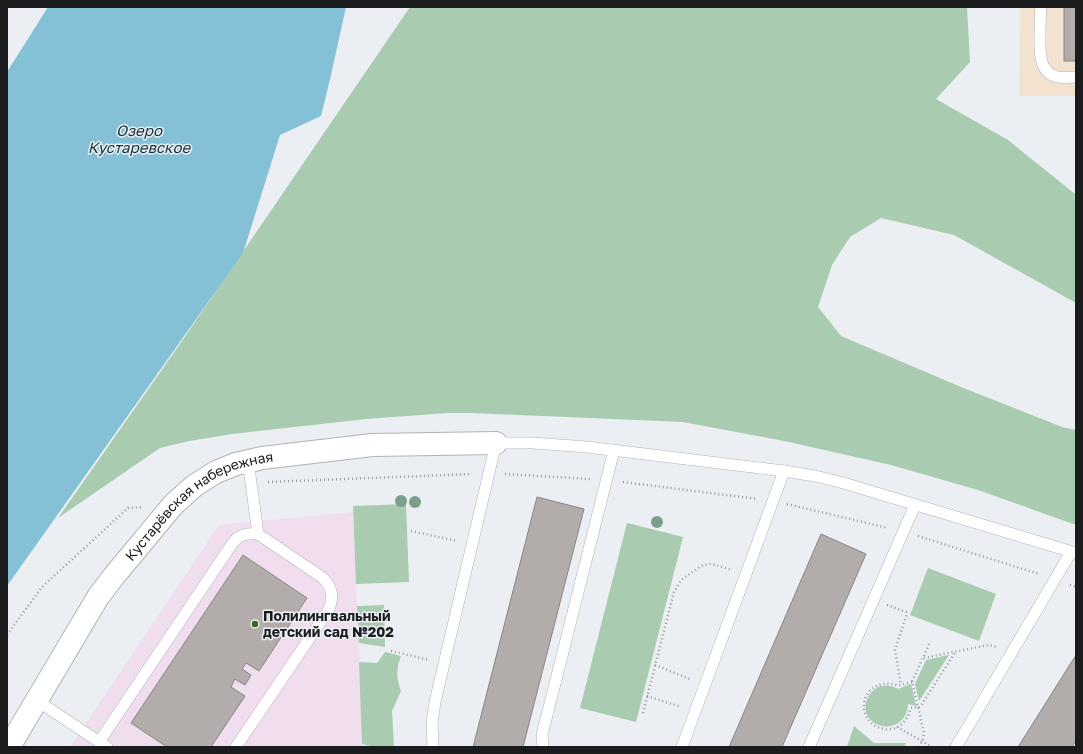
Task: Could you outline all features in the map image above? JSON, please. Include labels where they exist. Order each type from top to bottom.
[{"type":"street","name":"Кустарёвская набережная","points":[[8,747],[98,597],[173,505],[194,486],[224,469],[248,460],[372,444],[496,442]]},
{"type":"lane","points":[[1040,7],[1040,55],[1046,70],[1050,74],[1058,77],[1076,77]]},
{"type":"lane","points":[[433,747],[433,713],[496,442],[559,444],[784,471],[821,477],[1073,553],[1054,579],[956,747]]},
{"type":"lane","points":[[543,747],[542,735],[614,450]]},
{"type":"lane","points":[[248,460],[258,534]]},
{"type":"lane","points":[[682,747],[784,471]]},
{"type":"lane","points":[[809,747],[915,505]]},
{"type":"lane","points":[[36,700],[103,744],[234,541],[244,534],[258,534],[323,578],[328,584],[332,596],[328,611],[236,747]]},
{"type":"path","points":[[251,483],[462,474],[607,480],[773,501],[904,532],[1076,587]]},
{"type":"path","points":[[7,635],[42,587],[128,508],[173,505]]},
{"type":"path","points":[[410,531],[472,545]]},
{"type":"path","points":[[643,713],[674,592],[681,580],[703,565],[707,564],[719,565],[746,576]]},
{"type":"path","points":[[874,600],[907,613],[895,650],[901,685]]},
{"type":"path","points":[[919,747],[924,733],[912,682],[930,642]]},
{"type":"path","points":[[923,658],[988,645],[999,648],[1010,654]]},
{"type":"path","points":[[391,651],[444,663]]},
{"type":"path","points":[[912,682],[901,685],[885,683],[874,687],[867,695],[864,707],[867,718],[875,726],[886,729],[897,727],[906,720],[911,708],[918,708],[922,704],[956,651]]},
{"type":"path","points":[[655,665],[705,684]]},
{"type":"path","points":[[647,696],[695,712]]},
{"type":"path","points":[[897,727],[932,747]]},
{"type":"shaded area","points":[[1020,7],[1076,7],[1076,96],[1019,96]]},
{"type":"shaded area","name":"Полилингвальный детский сад №202","points":[[353,512],[363,747],[70,747],[219,525]]},
{"type":"green space","points":[[410,7],[967,7],[970,62],[936,99],[1008,140],[1076,194],[1076,303],[954,235],[881,218],[850,237],[832,265],[818,307],[841,336],[961,387],[1062,427],[1076,430],[1076,525],[978,490],[891,465],[784,441],[683,422],[471,413],[448,413],[366,419],[232,434],[189,441],[160,448],[58,518],[182,341]]},
{"type":"green space","points":[[406,504],[409,582],[356,584],[353,506]]},
{"type":"green space","points":[[627,523],[683,537],[636,722],[580,708]]},
{"type":"green space","points":[[928,568],[996,594],[979,641],[910,615]]},
{"type":"green space","points":[[384,605],[385,647],[359,643],[357,606]]},
{"type":"green space","points":[[385,652],[401,656],[397,674],[401,691],[392,711],[394,747],[374,747],[362,744],[359,662],[377,663]]},
{"type":"green space","points":[[949,655],[919,701],[915,684],[926,660]]},
{"type":"green space","points":[[911,684],[916,706],[908,704],[905,715],[900,722],[892,726],[884,726],[876,724],[870,719],[866,712],[866,702],[869,695],[875,689],[881,686],[886,686],[898,689]]},
{"type":"green space","points":[[854,726],[874,743],[906,743],[904,747],[847,747]]},
{"type":"water","name":"Озеро Кустаревское","points":[[48,7],[346,7],[321,116],[280,135],[243,253],[7,586],[7,72]]},
{"type":"building","points":[[1064,7],[1076,7],[1076,61],[1064,61]]},
{"type":"building","points":[[537,497],[584,509],[523,747],[473,747]]},
{"type":"building","points":[[821,534],[866,554],[782,747],[729,747]]},
{"type":"building","points":[[243,555],[307,598],[259,671],[246,663],[242,669],[251,675],[245,685],[235,679],[231,687],[245,696],[211,747],[167,747],[131,723]]},
{"type":"building","points":[[1076,655],[1076,740],[1072,747],[1018,747]]},
{"type":"place","name":"Полилингвальный детский сад №202","points":[[255,624]]}]
